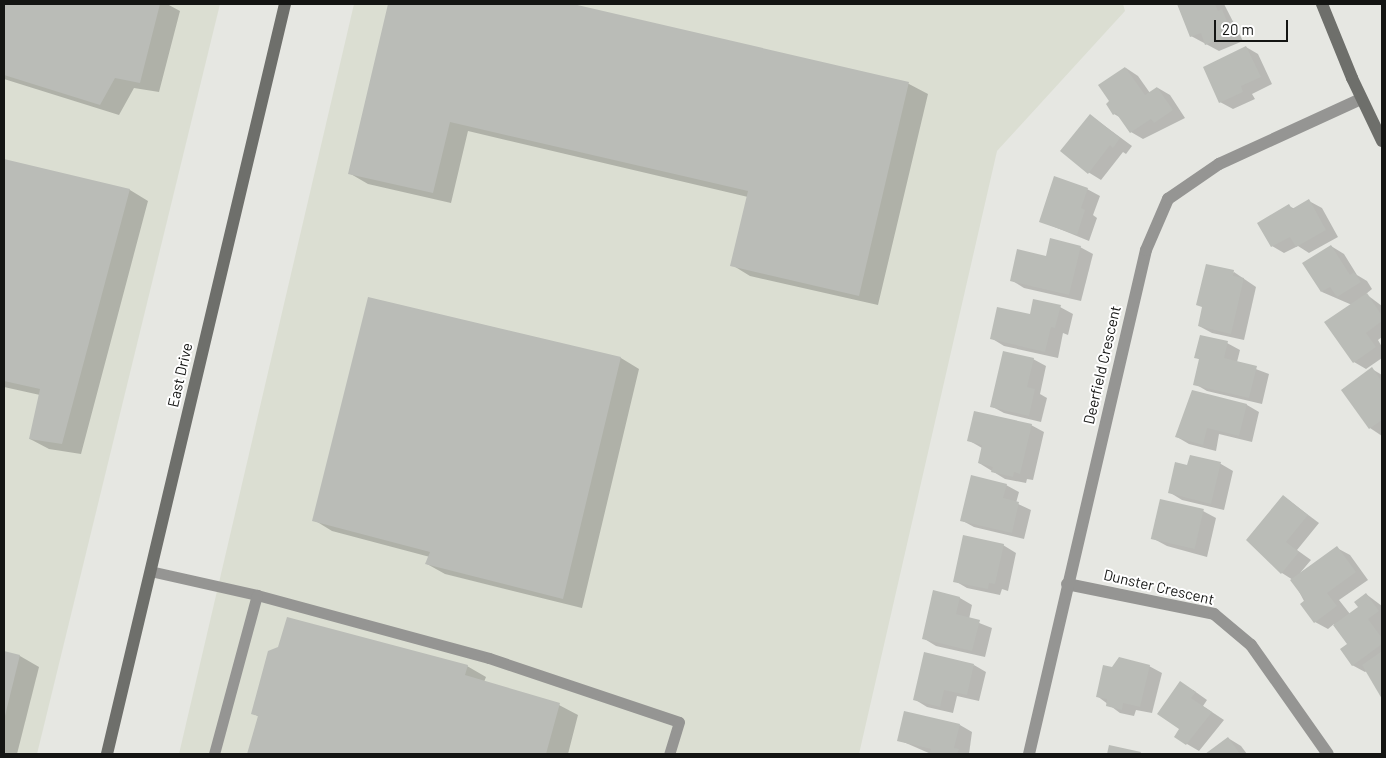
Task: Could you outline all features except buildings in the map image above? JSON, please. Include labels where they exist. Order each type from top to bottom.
[{"type":"street","name":"East Drive","points":[[108,754],[285,4]]},
{"type":"street","points":[[1322,4],[1361,99],[1382,141]]},
{"type":"street","name":"Deerfield Crescent","points":[[1029,754],[1146,250],[1168,199],[1219,164],[1361,99]]},
{"type":"street","name":"Dunster Crescent","points":[[1067,584],[1214,614],[1251,645],[1328,754]]},
{"type":"lane","points":[[150,571],[257,595],[489,658],[679,722],[669,754]]},
{"type":"lane","points":[[214,754],[257,595]]},
{"type":"shaded area","points":[[4,4],[220,4],[37,754],[4,754]]},
{"type":"shaded area","points":[[354,4],[1123,4],[1125,11],[997,151],[859,754],[179,754]]}]
